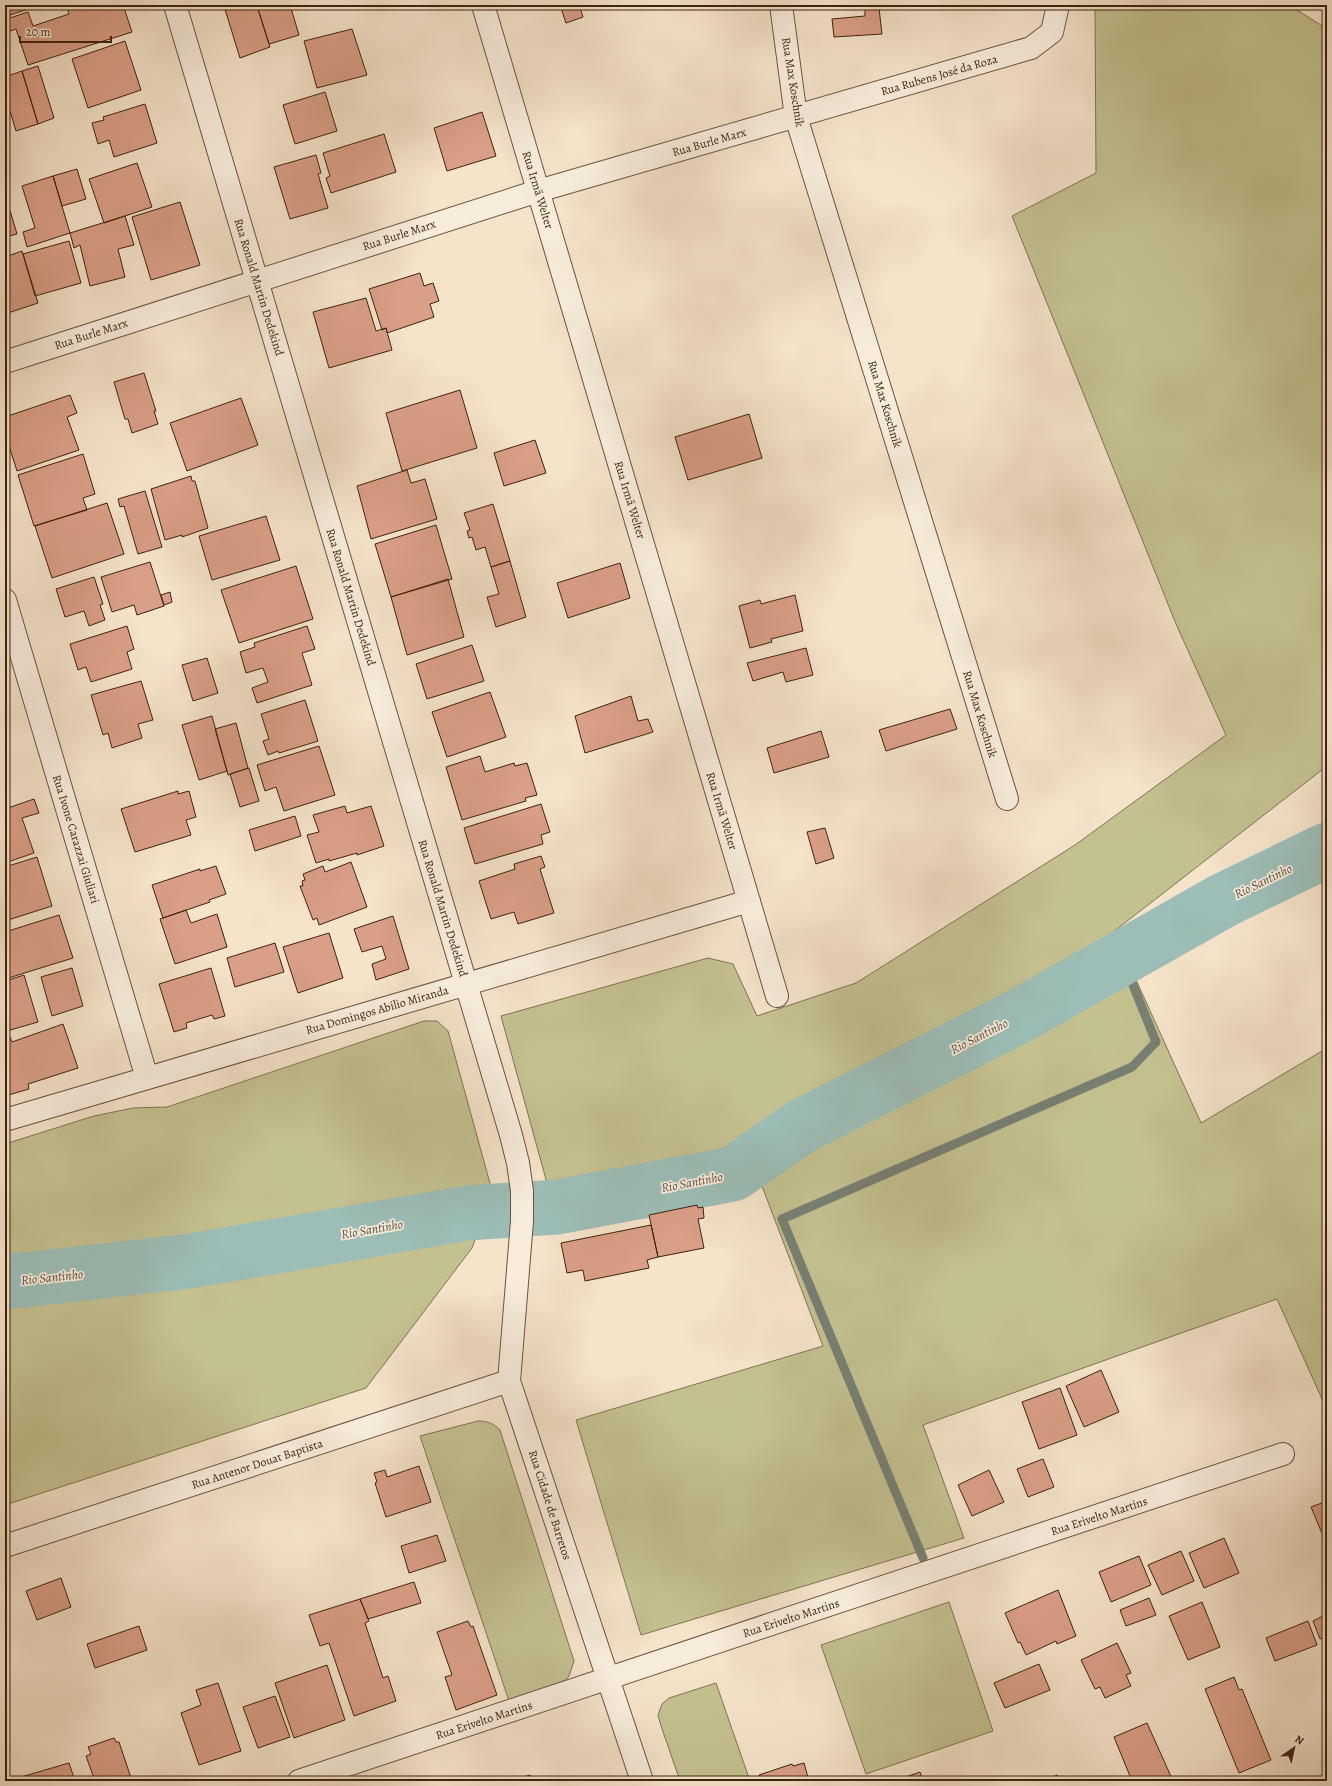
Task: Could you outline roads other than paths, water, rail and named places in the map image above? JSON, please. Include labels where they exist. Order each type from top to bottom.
[{"type":"street","name":"Rua Ronald Martin Dedekind","points":[[175,5],[511,1135],[518,1163],[522,1191],[522,1221]]},
{"type":"street","name":"Rua Irmã Welter","points":[[483,5],[777,996]]},
{"type":"street","name":"Rua Max Koschnik","points":[[781,5],[796,116],[1007,800]]},
{"type":"street","name":"Rua Rubens José da Roza","points":[[796,116],[1031,48],[1052,32],[1058,5]]},
{"type":"street","name":"Rua Burle Marx","points":[[5,362],[538,191],[796,116]]},
{"type":"street","name":"Rua Ivone Carazzai Giuliari","points":[[5,600],[147,1078]]},
{"type":"street","name":"Rua Domingos Abílio Miranda","points":[[5,1120],[749,901]]},
{"type":"street","name":"Rua Cidade de Barretos","points":[[522,1221],[509,1381],[642,1781]]},
{"type":"street","name":"Rua Antenor Douat Baptista","points":[[5,1546],[509,1381]]},
{"type":"street","name":"Rua Erivelto Martins","points":[[300,1781],[1283,1454]]},
{"type":"waterway","name":"Rio Santinho","points":[[5,1282],[191,1261],[467,1213],[557,1207],[733,1174],[802,1126],[1021,1015],[1224,900],[1327,850]]},
{"type":"waterway","points":[[923,1558],[782,1219],[1132,1067],[1156,1042],[1122,958]]}]
